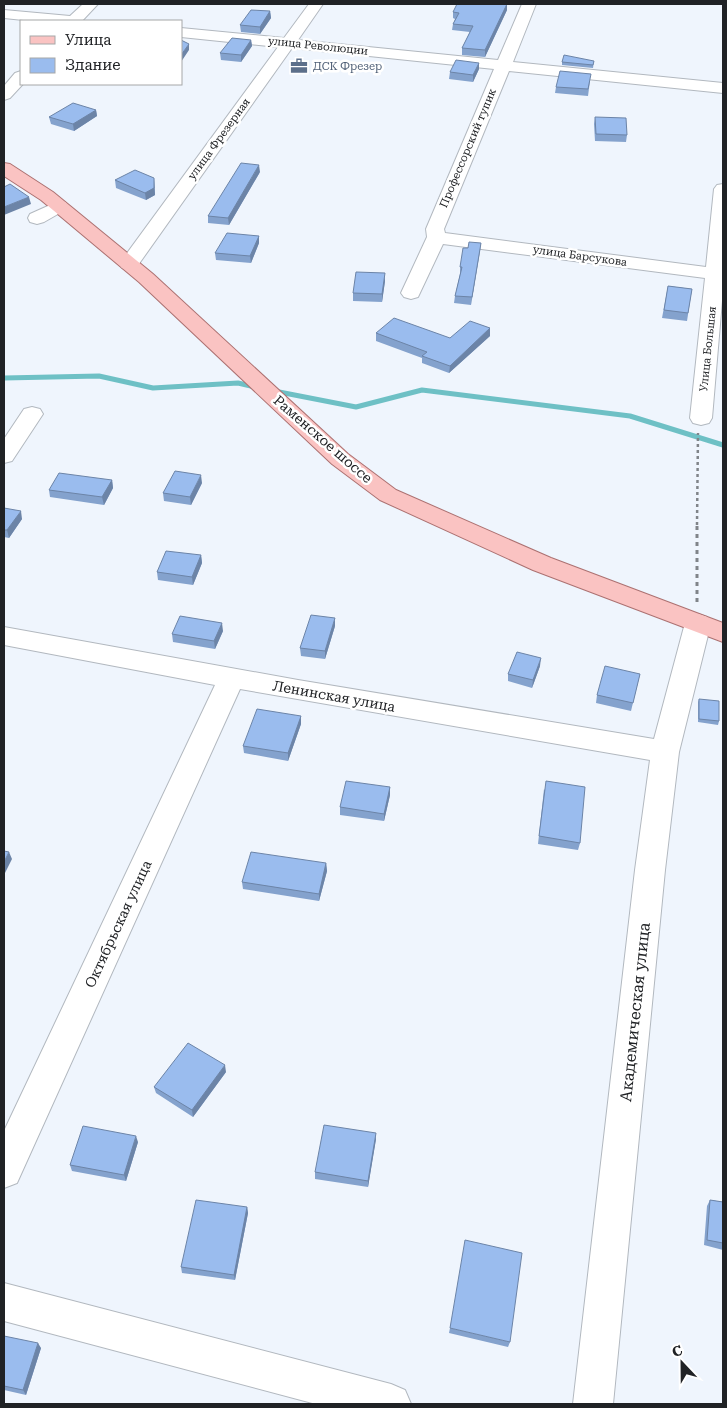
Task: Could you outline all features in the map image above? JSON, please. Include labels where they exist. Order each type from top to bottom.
[{"type":"main road","name":"Раменское шоссе","points":[[4,168],[47,196],[129,264],[340,459],[388,495],[542,564],[710,628]]},
{"type":"street","points":[[75,20],[91,4]]},
{"type":"street","name":"улица Фрезерная","points":[[129,264],[316,4]]},
{"type":"street","name":"Профессорский тупик","points":[[411,293],[436,237],[435,229],[528,4]]},
{"type":"street","points":[[4,14],[64,20]]},
{"type":"street","name":"улица Революции","points":[[182,32],[723,88]]},
{"type":"street","points":[[4,95],[20,77]]},
{"type":"street","name":"Улица Большая","points":[[701,418],[719,275],[723,189]]},
{"type":"street","points":[[37,218],[59,206]]},
{"type":"street","name":"улица Барсукова","points":[[436,237],[719,275]]},
{"type":"street","points":[[4,456],[32,414]]},
{"type":"street","name":"Академическая улица","points":[[593,1404],[650,870],[665,752],[710,628]]},
{"type":"street","name":"Ленинская улица","points":[[4,636],[232,678],[665,752]]},
{"type":"street","name":"Октябрьская улица","points":[[4,1170],[232,678]]},
{"type":"street","points":[[4,1302],[391,1404]]},
{"type":"path","points":[[701,418],[697,436],[710,628]]},
{"type":"building","points":[[457,4],[507,4],[485,50],[462,48],[473,26],[453,24],[459,13],[453,12]]},
{"type":"building","points":[[251,10],[270,11],[260,27],[240,25]]},
{"type":"building","points":[[232,38],[251,40],[241,55],[220,53]]},
{"type":"building","points":[[182,40],[189,44],[182,54]]},
{"type":"building","points":[[564,55],[594,61],[593,65],[562,62]]},
{"type":"building","points":[[456,60],[479,63],[473,75],[450,72]]},
{"type":"building","points":[[560,71],[591,74],[588,89],[556,87]]},
{"type":"building","points":[[73,103],[96,110],[73,124],[49,117]]},
{"type":"building","points":[[595,117],[626,118],[627,135],[596,134]]},
{"type":"building","points":[[241,163],[259,165],[228,218],[208,216]]},
{"type":"building","points":[[135,170],[154,178],[154,188],[145,193],[115,180]]},
{"type":"building","points":[[10,184],[29,197],[4,207],[4,187]]},
{"type":"building","points":[[227,233],[259,236],[250,256],[215,253]]},
{"type":"building","points":[[469,242],[481,243],[472,297],[455,296],[462,267],[460,267],[463,248],[468,248]]},
{"type":"building","points":[[356,272],[385,273],[382,294],[353,293]]},
{"type":"building","points":[[668,286],[692,289],[688,313],[664,310]]},
{"type":"building","points":[[394,318],[450,338],[470,321],[490,328],[450,366],[422,356],[427,352],[376,333]]},
{"type":"building","points":[[175,471],[201,475],[190,497],[163,493]]},
{"type":"building","points":[[59,473],[112,480],[102,497],[49,490]]},
{"type":"building","points":[[4,508],[21,511],[7,530],[4,530]]},
{"type":"building","points":[[166,551],[201,555],[192,577],[157,572]]},
{"type":"building","points":[[311,615],[335,618],[325,651],[300,648]]},
{"type":"building","points":[[180,616],[222,623],[214,641],[172,634]]},
{"type":"building","points":[[517,652],[541,658],[533,680],[508,674]]},
{"type":"building","points":[[605,666],[640,674],[633,703],[597,695]]},
{"type":"building","points":[[699,699],[719,701],[719,721],[699,719]]},
{"type":"building","points":[[257,709],[301,716],[288,753],[243,746]]},
{"type":"building","points":[[346,781],[390,787],[384,814],[340,807]]},
{"type":"building","points":[[546,781],[585,787],[580,843],[539,836]]},
{"type":"building","points":[[4,851],[9,852],[4,862]]},
{"type":"building","points":[[251,852],[326,863],[319,894],[242,882]]},
{"type":"building","points":[[188,1043],[225,1065],[192,1110],[154,1087]]},
{"type":"building","points":[[324,1125],[376,1133],[368,1181],[315,1172]]},
{"type":"building","points":[[83,1126],[136,1136],[124,1175],[70,1165]]},
{"type":"building","points":[[196,1200],[247,1207],[234,1275],[181,1267]]},
{"type":"building","points":[[710,1200],[723,1202],[723,1243],[707,1240]]},
{"type":"building","points":[[465,1240],[522,1253],[510,1342],[450,1328]]},
{"type":"building","points":[[4,1336],[38,1343],[23,1390],[4,1386]]},
{"type":"waterway","points":[[4,378],[99,376],[153,388],[238,383],[255,387]]},
{"type":"waterway","points":[[274,391],[356,407],[422,390],[630,416],[723,445]]},
{"type":"place","name":"ДСК Фрезер","points":[[299,66]]}]
